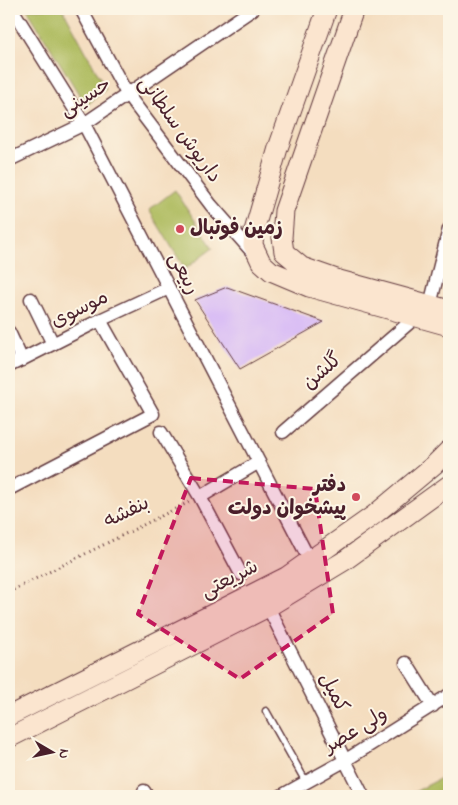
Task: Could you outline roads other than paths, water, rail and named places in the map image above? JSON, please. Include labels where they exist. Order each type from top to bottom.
[{"type":"main road","points":[[327,9],[278,148],[254,231],[253,245],[261,262],[271,271],[309,287],[337,287]]},
{"type":"main road","points":[[354,9],[284,211],[282,238],[284,252],[302,267],[337,287],[423,311],[449,326]]},
{"type":"main road","points":[[423,311],[449,310]]},
{"type":"main road","name":"شریعتی","points":[[9,716],[286,577],[374,515],[434,465],[449,450]]},
{"type":"main road","name":"شریعتی","points":[[9,738],[268,607],[344,561],[449,485]]},
{"type":"street","name":"ربیعی","points":[[12,9],[84,124],[310,561]]},
{"type":"street","name":"داریوش سلطانی","points":[[81,9],[128,94],[211,205],[261,262]]},
{"type":"street","name":"حسینی","points":[[9,160],[84,124],[253,9]]},
{"type":"street","points":[[423,311],[449,229]]},
{"type":"street","name":"موسوی","points":[[9,366],[169,288]]},
{"type":"street","points":[[31,300],[53,344]]},
{"type":"street","name":"گلشن","points":[[282,432],[423,311]]},
{"type":"street","points":[[9,489],[153,414],[100,320]]},
{"type":"street","points":[[9,332],[22,360]]},
{"type":"street","points":[[161,432],[200,497],[241,574]]},
{"type":"street","points":[[200,497],[259,462]]},
{"type":"street","name":"کمیل","points":[[268,607],[363,796]]},
{"type":"street","points":[[406,663],[433,706]]},
{"type":"street","name":"ولی عصر","points":[[281,796],[346,760],[449,695]]},
{"type":"lane","points":[[266,711],[306,782]]},
{"type":"place","name":"زمین فوتبال","points":[[180,229]]},
{"type":"place","name":"دفتر پیشخوان دولت","points":[[356,497]]}]
